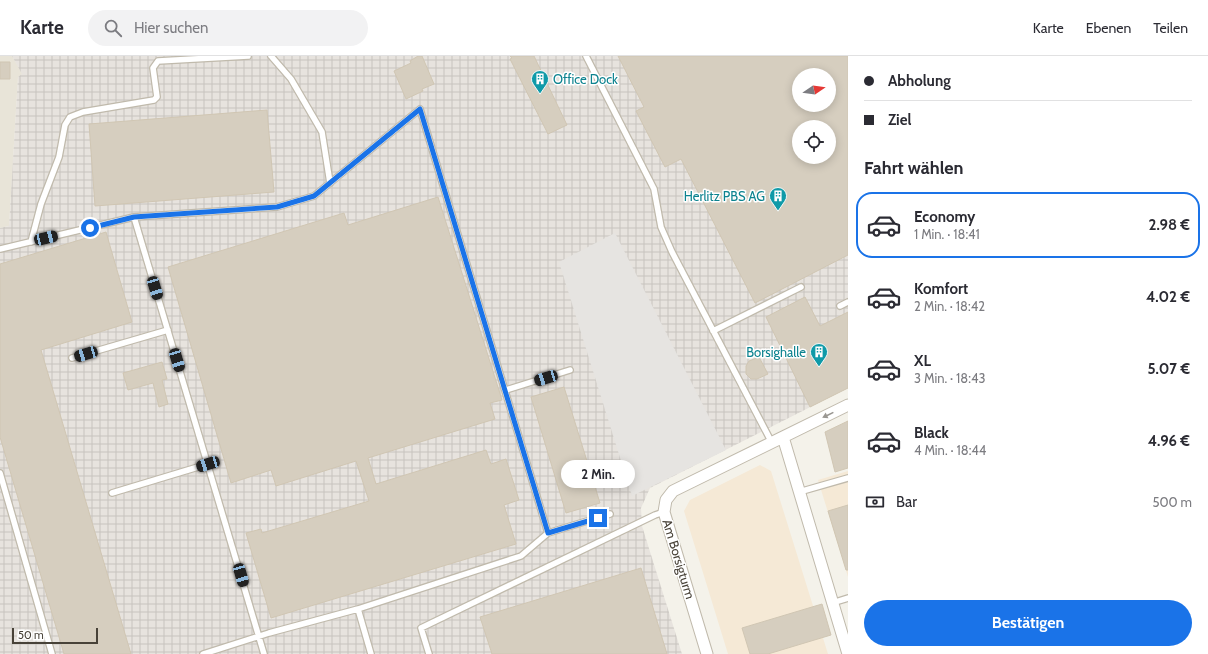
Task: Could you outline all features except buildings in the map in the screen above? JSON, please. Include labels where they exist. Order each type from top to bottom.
[{"type":"street","name":"Am Borsigturm","points":[[707,654],[664,512],[666,500],[673,491],[848,405]]},
{"type":"street","points":[[783,437],[848,654]]},
{"type":"lane","points":[[31,242],[42,204],[59,158],[65,125],[70,117],[83,112],[154,100],[156,97],[153,68],[158,61],[248,56]]},
{"type":"lane","points":[[270,56],[290,79],[322,132],[330,182]]},
{"type":"lane","points":[[586,56],[654,189],[661,227],[713,331],[772,443]]},
{"type":"lane","points":[[0,249],[134,217],[277,207],[314,196],[420,109],[548,533]]},
{"type":"lane","points":[[134,217],[264,654]]},
{"type":"lane","points":[[713,331],[801,287]]},
{"type":"lane","points":[[840,306],[848,302]]},
{"type":"lane","points":[[72,358],[168,330]]},
{"type":"lane","points":[[506,390],[570,370]]},
{"type":"lane","points":[[112,493],[208,464]]},
{"type":"lane","points":[[0,473],[52,654]]},
{"type":"lane","points":[[799,492],[848,478]]},
{"type":"lane","points":[[429,654],[421,628],[664,512]]},
{"type":"lane","points":[[203,654],[259,636],[358,609],[521,556],[548,533],[610,514]]},
{"type":"lane","points":[[832,603],[848,598]]},
{"type":"lane","points":[[358,609],[372,654]]},
{"type":"shaded area","points":[[0,56],[12,56],[23,74],[18,77],[9,226],[0,228]]},
{"type":"shaded area","points":[[12,56],[848,56],[848,388],[650,488],[641,508],[642,526],[682,654],[0,654],[0,228],[9,226],[18,77],[22,74]]},
{"type":"shaded area","points":[[615,233],[726,450],[632,496],[559,262]]},
{"type":"shaded area","points":[[760,465],[771,471],[828,654],[728,654],[684,511],[690,500]]},
{"type":"shaded area","points":[[848,471],[848,577],[818,480]]},
{"type":"place","name":"Office Dock","points":[[540,94]]},
{"type":"place","name":"Herlitz PBS AG","points":[[778,211]]},
{"type":"place","name":"Borsighalle","points":[[819,367]]},
{"type":"route","points":[[90,228],[134,217],[277,207],[314,196],[420,109],[548,533],[598,518]]}]
